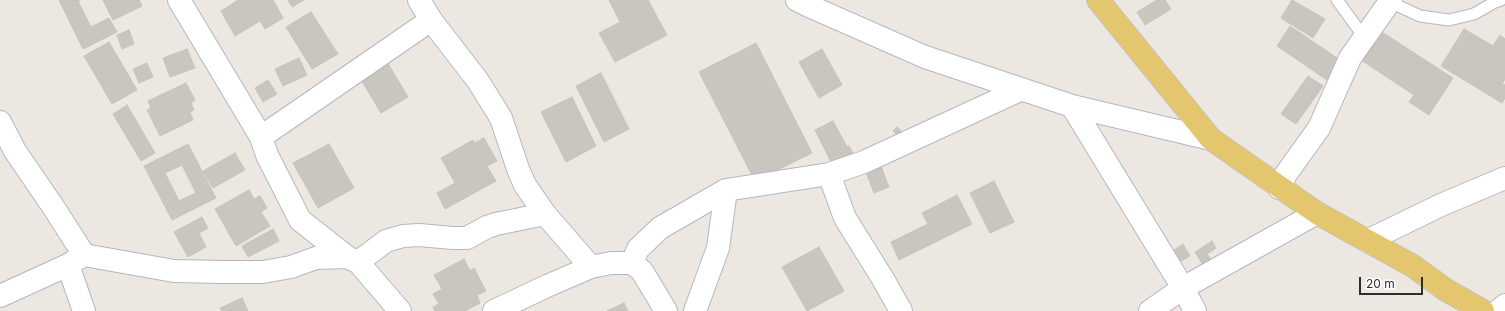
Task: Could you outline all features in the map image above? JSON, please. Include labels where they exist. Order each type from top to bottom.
[{"type":"main road","points":[[1098,0],[1212,139],[1279,188],[1317,213],[1413,266],[1446,290],[1483,311]]},
{"type":"street","points":[[179,0],[261,137],[267,155],[300,220],[352,260],[400,311]]},
{"type":"street","points":[[419,0],[431,20],[478,81],[501,118],[525,185],[546,214],[591,267]]},
{"type":"street","points":[[797,0],[925,57],[1072,106],[1212,139]]},
{"type":"street","points":[[1279,188],[1286,174],[1320,128],[1350,58],[1391,1]]},
{"type":"street","points":[[261,137],[431,20]]},
{"type":"street","points":[[632,263],[638,249],[660,228],[726,190],[829,174],[864,162],[1022,89]]},
{"type":"street","points":[[1072,106],[1183,288],[1195,311]]},
{"type":"street","points":[[0,122],[15,151],[54,208],[76,260],[84,311]]},
{"type":"street","points":[[829,174],[845,218],[883,279],[900,311]]},
{"type":"street","points":[[1367,241],[1441,205],[1505,178]]},
{"type":"street","points":[[695,311],[718,248],[726,190]]},
{"type":"street","points":[[1150,311],[1183,288],[1317,213]]},
{"type":"street","points":[[0,296],[76,260],[174,271],[263,272],[291,267],[316,258],[352,260],[386,241],[403,236],[419,235],[467,238],[487,227],[496,224],[546,214]]},
{"type":"street","points":[[494,311],[591,267],[611,263],[632,263],[642,271],[666,311]]},
{"type":"street","points":[[1498,311],[1505,305]]},
{"type":"lane","points":[[1338,0],[1364,37]]},
{"type":"lane","points":[[1391,1],[1420,16],[1449,20],[1474,14],[1501,0]]},
{"type":"building","points":[[59,0],[80,0],[78,1],[91,27],[109,18],[117,32],[83,49]]},
{"type":"building","points":[[103,0],[139,0],[142,6],[113,20]]},
{"type":"building","points":[[238,0],[273,0],[283,18],[265,29],[260,21],[235,36],[221,11]]},
{"type":"building","points":[[288,0],[304,0],[292,7]]},
{"type":"building","points":[[609,0],[648,0],[667,35],[615,62],[599,33],[620,22]]},
{"type":"building","points":[[1157,0],[1165,0],[1171,9],[1145,25],[1137,12]]},
{"type":"building","points":[[1292,0],[1325,19],[1313,38],[1281,18]]},
{"type":"building","points":[[311,12],[338,54],[312,69],[286,27]]},
{"type":"building","points":[[1290,26],[1340,60],[1327,80],[1277,46]]},
{"type":"building","points":[[1374,27],[1453,78],[1429,115],[1409,102],[1414,95],[1355,56]]},
{"type":"building","points":[[1464,29],[1493,46],[1500,35],[1505,39],[1505,79],[1502,84],[1505,85],[1505,98],[1502,103],[1441,66]]},
{"type":"building","points":[[129,30],[134,44],[122,49],[117,35]]},
{"type":"building","points":[[109,42],[137,90],[112,104],[84,56]]},
{"type":"building","points":[[756,43],[812,153],[755,181],[699,72]]},
{"type":"building","points":[[187,49],[195,68],[170,77],[163,58]]},
{"type":"building","points":[[822,49],[842,85],[819,98],[799,62]]},
{"type":"building","points":[[299,58],[307,75],[283,86],[275,69]]},
{"type":"building","points":[[386,60],[408,97],[381,113],[359,76]]},
{"type":"building","points":[[147,63],[153,77],[139,83],[133,69]]},
{"type":"building","points":[[601,73],[629,129],[604,142],[576,86]]},
{"type":"building","points":[[1308,76],[1323,86],[1296,124],[1281,114]]},
{"type":"building","points":[[268,80],[277,94],[263,102],[255,88]]},
{"type":"building","points":[[186,83],[195,100],[191,103],[194,110],[190,112],[193,120],[160,136],[147,110],[151,108],[148,101]]},
{"type":"building","points":[[572,97],[596,146],[566,162],[541,112]]},
{"type":"building","points":[[127,105],[155,153],[141,161],[113,114]]},
{"type":"building","points":[[833,121],[847,147],[849,146],[853,153],[832,164],[815,130]]},
{"type":"building","points":[[897,127],[906,136],[902,139],[893,131]]},
{"type":"building","points":[[484,138],[497,161],[487,166],[496,181],[445,209],[437,193],[455,183],[441,158],[473,140],[474,143]]},
{"type":"building","points":[[188,144],[216,198],[172,220],[144,166]],"holes":[[[182,165],[196,193],[179,201],[165,173]]]},
{"type":"building","points":[[329,144],[354,188],[318,208],[293,163]]},
{"type":"building","points":[[235,153],[245,170],[213,188],[203,171]]},
{"type":"building","points":[[879,161],[889,187],[874,193],[864,167]]},
{"type":"building","points":[[994,181],[1014,222],[990,233],[970,193]]},
{"type":"building","points":[[249,190],[254,199],[260,196],[267,208],[261,212],[270,226],[236,246],[215,209]]},
{"type":"building","points":[[957,195],[972,224],[899,260],[891,242],[928,224],[922,213]]},
{"type":"building","points":[[202,217],[208,228],[199,233],[206,247],[188,257],[174,232]]},
{"type":"building","points":[[273,229],[279,241],[248,257],[242,246]]},
{"type":"building","points":[[1212,241],[1216,248],[1207,254],[1211,259],[1203,265],[1195,252]]},
{"type":"building","points":[[1183,244],[1190,256],[1181,261],[1174,250]]},
{"type":"building","points":[[819,247],[844,291],[807,311],[782,267]]},
{"type":"building","points":[[464,259],[470,271],[474,268],[486,291],[477,295],[480,303],[465,311],[435,311],[433,307],[439,304],[433,294],[442,289],[434,275]]},
{"type":"building","points":[[242,298],[248,311],[222,311],[220,308]]},
{"type":"building","points":[[624,303],[628,311],[607,311]]}]
